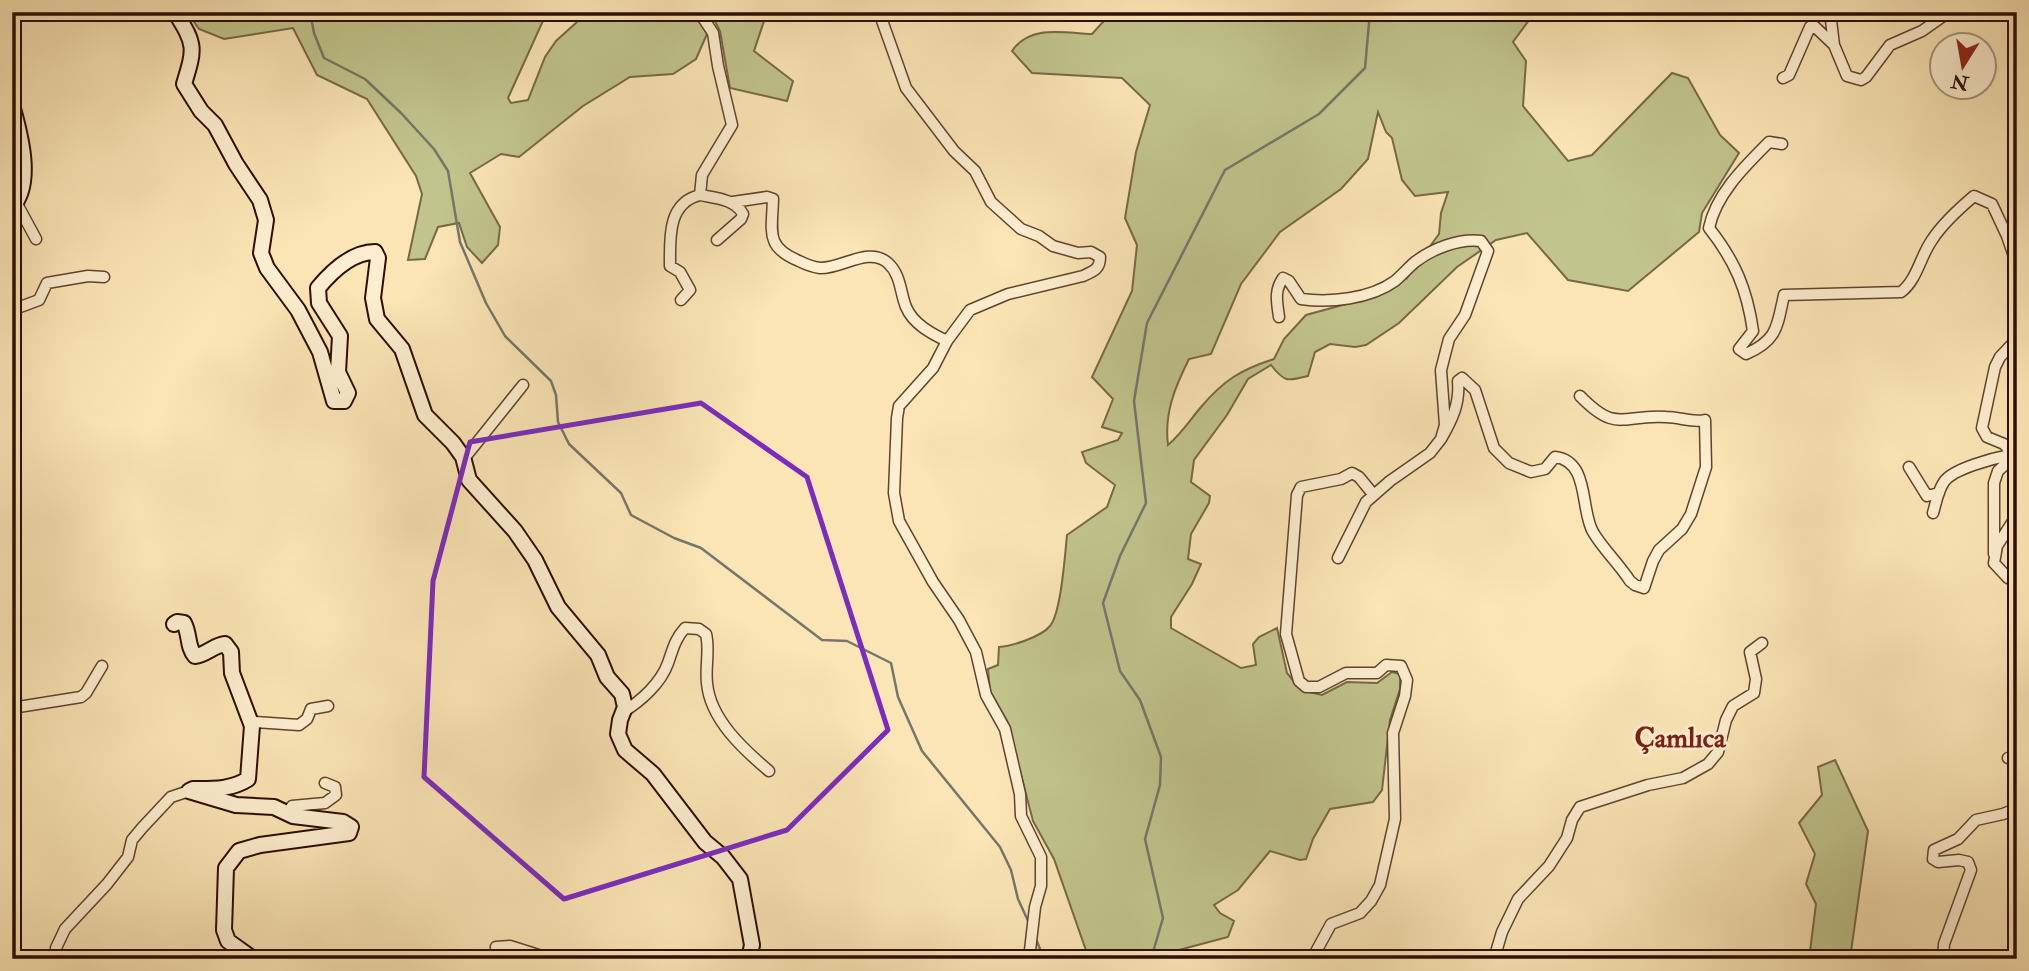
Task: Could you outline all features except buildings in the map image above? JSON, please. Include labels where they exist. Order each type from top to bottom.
[{"type":"street","points":[[175,12],[189,35],[194,52],[184,84],[201,111],[215,125],[260,200],[265,220],[261,253],[267,268],[298,310],[320,352],[334,401],[344,401],[348,393],[338,372],[340,336],[319,303],[318,288],[331,272],[363,252],[376,252],[378,258],[373,298],[377,319],[402,349],[425,415],[453,443],[463,460],[469,480],[515,531],[535,560],[558,607],[598,655],[607,677],[622,694],[625,707],[618,734],[625,750],[653,774],[705,842],[723,857],[740,879],[752,945],[749,959]]},
{"type":"street","points":[[699,12],[713,33],[732,125],[702,175],[700,195]]},
{"type":"street","points":[[879,12],[906,88],[954,151],[975,172],[991,202],[1021,229],[1039,236],[1053,246],[1078,253],[1091,252],[1100,257],[1100,265],[1095,271],[1083,276],[1009,294],[970,310],[947,341],[933,368],[899,406],[894,459],[895,507],[899,521],[976,653],[986,695],[1005,729],[1020,794],[1021,816],[1041,857],[1041,886],[1035,907],[1029,959]]},
{"type":"street","points":[[1830,12],[1834,44],[1847,76],[1861,80],[1890,45],[1922,31],[1949,12]]},
{"type":"street","points":[[1783,78],[1788,75],[1813,25],[1834,44]]},
{"type":"street","points":[[12,105],[21,138],[18,172],[23,186],[14,205],[36,239]]},
{"type":"street","points":[[1782,144],[1769,142],[1748,163],[1713,209],[1709,228],[1732,262],[1744,286],[1753,331],[1739,349],[1746,354],[1762,347],[1775,333],[1784,295],[1901,292],[1909,286],[1932,240],[1974,196],[1992,204],[2017,265]]},
{"type":"street","points":[[681,300],[690,290],[680,272],[670,266],[670,235],[681,205],[690,197],[700,195],[733,202],[767,197],[772,199],[773,237],[782,254],[820,268],[837,266],[859,258],[876,257],[887,261],[902,287],[906,309],[917,323],[947,341]]},
{"type":"street","points":[[717,240],[741,219],[743,214],[733,202]]},
{"type":"street","points":[[1279,317],[1276,298],[1278,285],[1283,278],[1289,281],[1301,299],[1341,300],[1393,282],[1416,261],[1449,244],[1480,241],[1488,251],[1486,260],[1465,315],[1449,339],[1441,370],[1445,425],[1441,439]]},
{"type":"street","points":[[12,310],[39,300],[47,283],[88,276],[104,277]]},
{"type":"street","points":[[2017,339],[2000,357],[1995,367],[1982,428],[1987,438],[2004,444],[2010,451],[2009,461],[1998,471],[1994,482],[1994,563],[2008,578],[2017,582]]},
{"type":"street","points":[[1338,558],[1366,502],[1430,453],[1441,439],[1455,415],[1460,395],[1458,381],[1461,378],[1475,390],[1494,448],[1509,463],[1531,472],[1545,469],[1555,457],[1561,458],[1576,470],[1592,530],[1630,581],[1644,588],[1659,550],[1682,530],[1691,514],[1706,467],[1705,420],[1698,422],[1666,416],[1614,421],[1597,414],[1580,396]]},
{"type":"street","points":[[463,460],[523,385]]},
{"type":"street","points":[[1933,513],[1944,481],[1952,474],[2010,455]]},
{"type":"street","points":[[1909,467],[1927,496],[1939,493]]},
{"type":"street","points":[[1312,959],[1331,924],[1360,913],[1380,885],[1395,819],[1393,733],[1407,680],[1401,666],[1386,665],[1377,674],[1346,673],[1319,687],[1306,687],[1299,681],[1286,634],[1297,495],[1301,487],[1341,479],[1352,473],[1359,477],[1373,494]]},
{"type":"street","points":[[1994,554],[2017,515]]},
{"type":"street","points":[[59,959],[56,948],[65,929],[107,884],[128,857],[132,840],[171,797],[189,791],[239,785],[248,779],[252,726],[232,673],[232,652],[225,644],[195,656],[191,651],[184,623],[174,624]]},
{"type":"street","points":[[623,712],[635,704],[661,677],[673,645],[685,628],[699,629],[706,634],[708,642],[707,683],[711,703],[727,729],[769,771]]},
{"type":"street","points":[[1494,959],[1502,932],[1518,899],[1549,866],[1567,838],[1572,820],[1580,807],[1648,785],[1683,778],[1708,764],[1718,752],[1726,720],[1733,706],[1754,693],[1756,679],[1750,652],[1762,643]]},
{"type":"street","points":[[12,708],[81,697],[102,666]]},
{"type":"street","points":[[252,726],[255,722],[299,725],[307,719],[311,709],[328,706]]},
{"type":"street","points":[[288,813],[292,806],[325,803],[336,795],[335,787],[325,783]]},
{"type":"street","points":[[189,791],[236,805],[274,807],[293,816],[343,822],[351,827],[349,834],[336,837],[260,845],[239,851],[226,868],[224,930],[228,941],[253,959]]},
{"type":"street","points":[[1943,959],[1944,944],[1971,870],[1968,862],[1938,862],[1933,859],[1934,850],[1958,838],[1976,820],[2003,814],[2017,805]]},
{"type":"street","points":[[496,959],[496,947],[510,946],[551,959]]},
{"type":"highlighted area","points":[[701,403],[807,477],[888,730],[787,830],[564,899],[424,777],[433,581],[470,442]]},
{"type":"green space","points":[[187,12],[547,12],[508,98],[511,103],[528,100],[545,57],[556,41],[588,12],[694,12],[707,34],[696,59],[673,74],[630,77],[583,106],[519,157],[501,154],[470,173],[500,227],[498,245],[482,263],[467,247],[459,223],[438,227],[425,259],[408,260],[422,194],[416,176],[367,99],[317,75],[293,28],[224,39],[199,29]]},
{"type":"green space","points":[[710,12],[767,12],[754,51],[793,81],[787,101],[730,88],[720,31]]},
{"type":"green space","points":[[1112,12],[1535,12],[1513,42],[1526,61],[1523,106],[1568,161],[1592,155],[1672,73],[1688,78],[1720,135],[1739,153],[1702,213],[1699,232],[1628,291],[1568,280],[1527,233],[1496,240],[1457,267],[1399,323],[1366,345],[1355,347],[1330,344],[1315,352],[1308,376],[1287,379],[1271,365],[1248,379],[1227,415],[1194,460],[1191,482],[1210,496],[1209,503],[1191,534],[1188,559],[1201,564],[1171,617],[1171,628],[1241,668],[1256,665],[1253,644],[1259,637],[1277,628],[1287,673],[1301,690],[1322,695],[1347,682],[1377,683],[1392,672],[1400,674],[1400,689],[1390,720],[1382,790],[1373,802],[1330,809],[1313,839],[1306,859],[1300,860],[1270,851],[1238,890],[1214,905],[1220,913],[1234,921],[1228,937],[1179,950],[1161,959],[1089,959],[1054,859],[1033,821],[1007,721],[990,691],[988,669],[998,665],[999,647],[1026,640],[1050,626],[1060,597],[1067,535],[1107,507],[1115,485],[1086,463],[1082,452],[1118,440],[1122,433],[1102,427],[1113,399],[1092,377],[1132,291],[1137,245],[1125,218],[1136,152],[1150,105],[1122,78],[1032,73],[1012,51],[1019,42],[1038,33],[1092,34]],"holes":[[[1378,112],[1386,132],[1392,138],[1402,180],[1415,196],[1448,192],[1441,213],[1439,234],[1407,278],[1392,288],[1361,300],[1306,315],[1284,339],[1274,359],[1251,367],[1225,383],[1168,445],[1169,411],[1184,369],[1189,359],[1211,354],[1241,284],[1280,232],[1341,189],[1368,159]]]},
{"type":"green space","points":[[1835,760],[1868,831],[1850,959],[1809,959],[1816,904],[1806,884],[1815,854],[1799,823],[1822,795],[1818,767]]},
{"type":"waterway","points":[[310,12],[314,33],[324,58],[365,79],[434,149],[448,171],[460,242],[486,303],[505,336],[551,381],[556,395],[558,422],[569,444],[621,493],[631,515],[674,538],[701,548],[822,640],[847,641],[891,663],[898,697],[922,751],[1000,847],[1029,923]]},
{"type":"waterway","points":[[1151,959],[1163,918],[1145,839],[1160,785],[1161,757],[1140,700],[1120,671],[1103,603],[1120,556],[1146,503],[1134,401],[1147,323],[1225,170],[1319,114],[1365,68],[1370,12]]},
{"type":"waterway","points":[[1036,939],[1044,959]]},
{"type":"district","name":"Çamlıca","points":[[1680,738]]}]
